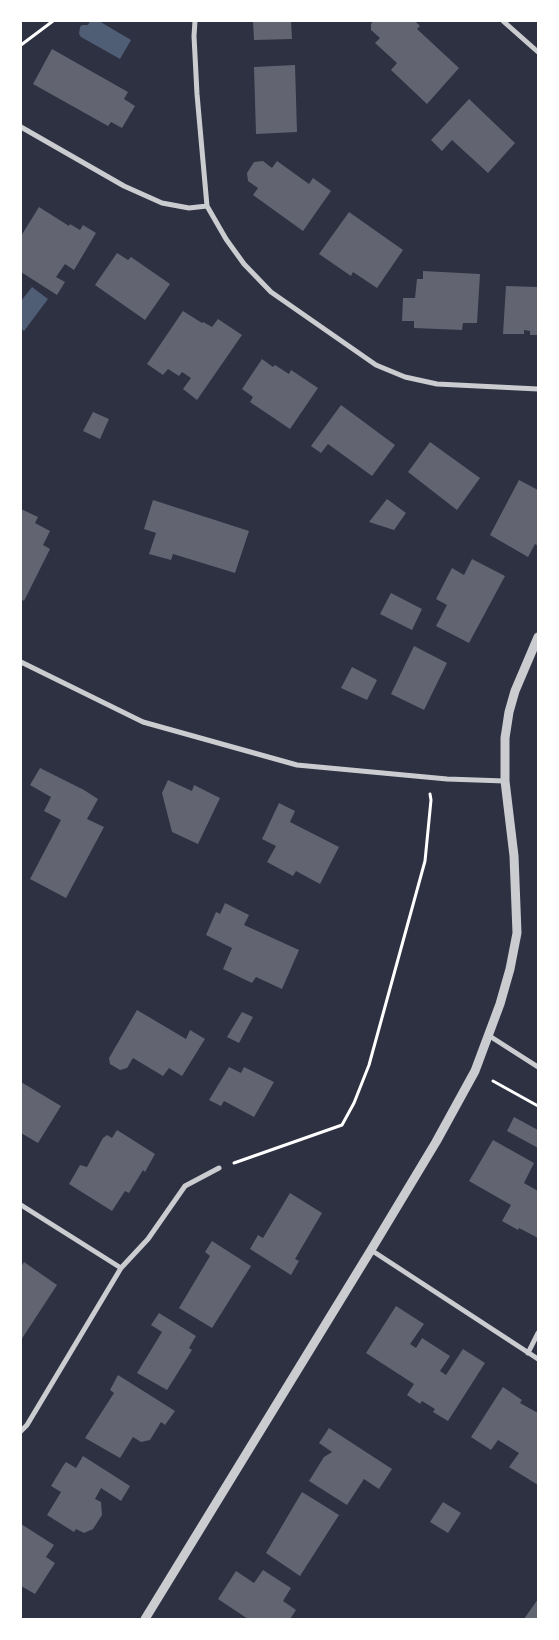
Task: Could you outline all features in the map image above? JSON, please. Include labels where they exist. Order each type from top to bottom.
[{"type":"street","points":[[195,21],[197,94],[208,206],[226,239],[244,264],[271,292],[376,365],[405,377],[437,384],[538,389]]},
{"type":"street","points":[[503,21],[538,52]]},
{"type":"street","points":[[21,127],[124,186],[162,203],[189,208],[208,206]]},
{"type":"street","points":[[144,1619],[371,1250],[436,1142],[475,1071],[508,978],[517,933],[514,856],[505,780],[506,738],[509,712],[515,691],[538,637]]},
{"type":"street","points":[[21,662],[143,722],[296,765],[428,777],[505,780]]},
{"type":"street","points":[[488,1035],[538,1067]]},
{"type":"street","points":[[21,1431],[27,1425],[121,1268],[148,1239],[185,1186],[219,1168]]},
{"type":"street","points":[[21,1205],[121,1268]]},
{"type":"street","points":[[371,1250],[538,1359]]},
{"type":"street","points":[[528,1353],[538,1333]]},
{"type":"path","points":[[21,45],[53,21]]},
{"type":"path","points":[[219,1168],[342,1125],[369,1065],[425,861],[431,800],[428,777]]},
{"type":"path","points":[[475,1071],[538,1106]]},
{"type":"water","points":[[90,21],[99,21],[131,40],[120,59],[81,37],[79,34],[80,27],[88,25]]},
{"type":"water","points":[[32,287],[48,299],[24,331],[21,329],[21,301]]},
{"type":"building","points":[[253,21],[291,21],[292,39],[254,40]]},
{"type":"building","points":[[373,21],[415,21],[420,26],[417,29],[459,68],[427,104],[391,70],[397,63],[375,43],[380,38],[371,30]]},
{"type":"building","points":[[52,49],[128,92],[124,99],[135,106],[122,128],[111,122],[108,126],[33,84]]},
{"type":"building","points":[[295,65],[297,132],[256,134],[254,67]]},
{"type":"building","points":[[469,99],[515,143],[488,173],[452,140],[442,151],[431,140]]},
{"type":"building","points":[[263,161],[272,168],[277,161],[309,184],[313,178],[331,191],[303,231],[253,195],[258,188],[248,181],[247,173],[254,162]]},
{"type":"building","points":[[39,207],[69,226],[70,224],[80,230],[83,225],[96,233],[74,270],[65,264],[56,277],[65,282],[57,295],[21,272],[21,236]]},
{"type":"building","points":[[349,212],[403,250],[377,288],[353,272],[351,276],[319,254]]},
{"type":"building","points":[[117,253],[128,260],[131,257],[170,284],[145,320],[95,285]]},
{"type":"building","points":[[423,271],[480,274],[477,323],[463,323],[462,330],[414,328],[414,321],[402,321],[403,298],[415,298],[417,279],[423,279]]},
{"type":"building","points":[[506,286],[538,287],[538,335],[530,335],[530,331],[524,330],[524,334],[503,334]]},
{"type":"building","points":[[183,311],[212,327],[218,319],[242,335],[197,400],[183,389],[191,378],[182,372],[179,376],[168,369],[163,375],[147,364]]},
{"type":"building","points":[[262,359],[273,367],[275,365],[289,374],[291,370],[318,388],[290,429],[250,402],[253,397],[242,389]]},
{"type":"building","points":[[341,405],[395,445],[372,476],[328,444],[321,453],[311,446]]},
{"type":"building","points":[[93,412],[109,419],[100,439],[83,431]]},
{"type":"building","points":[[430,442],[480,478],[457,510],[408,472]]},
{"type":"building","points":[[519,480],[538,490],[538,546],[535,544],[528,557],[490,535]]},
{"type":"building","points":[[387,499],[406,513],[394,530],[369,522]]},
{"type":"building","points":[[153,500],[249,531],[235,573],[173,554],[171,560],[149,554],[156,533],[144,529]]},
{"type":"building","points":[[21,509],[38,517],[35,523],[50,531],[43,545],[50,549],[24,601],[21,599]]},
{"type":"building","points":[[472,559],[505,576],[469,643],[436,626],[447,605],[436,599],[452,568],[464,575]]},
{"type":"building","points":[[391,593],[422,609],[412,630],[380,614]]},
{"type":"building","points":[[414,646],[447,663],[424,710],[391,694]]},
{"type":"building","points":[[352,667],[377,680],[367,700],[341,688]]},
{"type":"building","points":[[40,768],[98,799],[87,819],[104,827],[66,898],[30,879],[61,820],[44,811],[51,797],[30,785]]},
{"type":"building","points":[[168,780],[192,791],[194,785],[220,798],[198,844],[172,832],[162,793]]},
{"type":"building","points":[[279,803],[295,811],[290,822],[339,847],[320,884],[296,871],[293,876],[267,862],[276,846],[262,839]]},
{"type":"building","points":[[225,903],[249,915],[244,925],[299,950],[282,989],[256,977],[252,983],[223,969],[232,948],[206,935],[216,912],[220,914]]},
{"type":"building","points":[[137,1010],[186,1039],[190,1030],[205,1039],[182,1076],[169,1068],[163,1076],[133,1058],[127,1068],[120,1070],[110,1064],[109,1058]]},
{"type":"building","points":[[242,1012],[253,1017],[239,1043],[227,1037]]},
{"type":"building","points":[[229,1067],[241,1073],[244,1067],[274,1082],[254,1117],[224,1101],[221,1106],[209,1100]]},
{"type":"building","points":[[21,1082],[61,1106],[38,1143],[21,1133]]},
{"type":"building","points":[[514,1117],[538,1130],[538,1148],[507,1131]]},
{"type":"building","points":[[117,1130],[155,1154],[145,1172],[143,1170],[129,1193],[125,1191],[112,1211],[69,1184],[80,1165],[87,1167],[103,1138],[107,1135],[112,1138]]},
{"type":"building","points":[[493,1140],[534,1163],[524,1183],[538,1191],[538,1238],[502,1221],[511,1205],[469,1181]]},
{"type":"building","points":[[290,1193],[322,1213],[295,1259],[299,1261],[291,1275],[250,1249],[258,1235],[263,1238]]},
{"type":"building","points":[[212,1241],[251,1266],[212,1328],[179,1308],[210,1256],[205,1252]]},
{"type":"building","points":[[24,1262],[57,1285],[21,1340],[21,1267]]},
{"type":"building","points":[[396,1306],[424,1324],[410,1344],[416,1348],[422,1338],[450,1356],[440,1371],[446,1375],[463,1349],[485,1363],[448,1421],[433,1412],[435,1409],[422,1401],[420,1404],[407,1395],[414,1384],[366,1353]]},
{"type":"building","points":[[159,1313],[196,1336],[189,1348],[192,1350],[167,1390],[137,1373],[162,1332],[151,1325]]},
{"type":"building","points":[[118,1375],[175,1411],[165,1425],[161,1422],[150,1440],[141,1442],[133,1437],[120,1458],[85,1438],[114,1393],[110,1390]]},
{"type":"building","points":[[503,1387],[522,1400],[520,1403],[538,1413],[538,1485],[509,1467],[519,1453],[498,1440],[491,1450],[471,1437]]},
{"type":"building","points":[[329,1428],[392,1469],[379,1489],[364,1479],[347,1505],[309,1481],[324,1457],[332,1452],[319,1443]]},
{"type":"building","points":[[83,1456],[130,1486],[121,1501],[101,1488],[95,1499],[101,1502],[102,1515],[93,1529],[84,1533],[76,1529],[74,1532],[47,1515],[61,1492],[51,1486],[63,1466],[66,1462],[76,1468]]},
{"type":"building","points":[[302,1492],[339,1515],[300,1576],[266,1553]]},
{"type":"building","points":[[443,1502],[461,1513],[448,1533],[430,1522]]},
{"type":"building","points":[[21,1524],[54,1545],[46,1557],[55,1563],[35,1594],[21,1586]]},
{"type":"building","points":[[263,1570],[291,1588],[283,1601],[296,1610],[290,1619],[248,1619],[218,1599],[236,1571],[254,1583]]},
{"type":"building","points":[[538,1599],[538,1619],[524,1619]]}]
